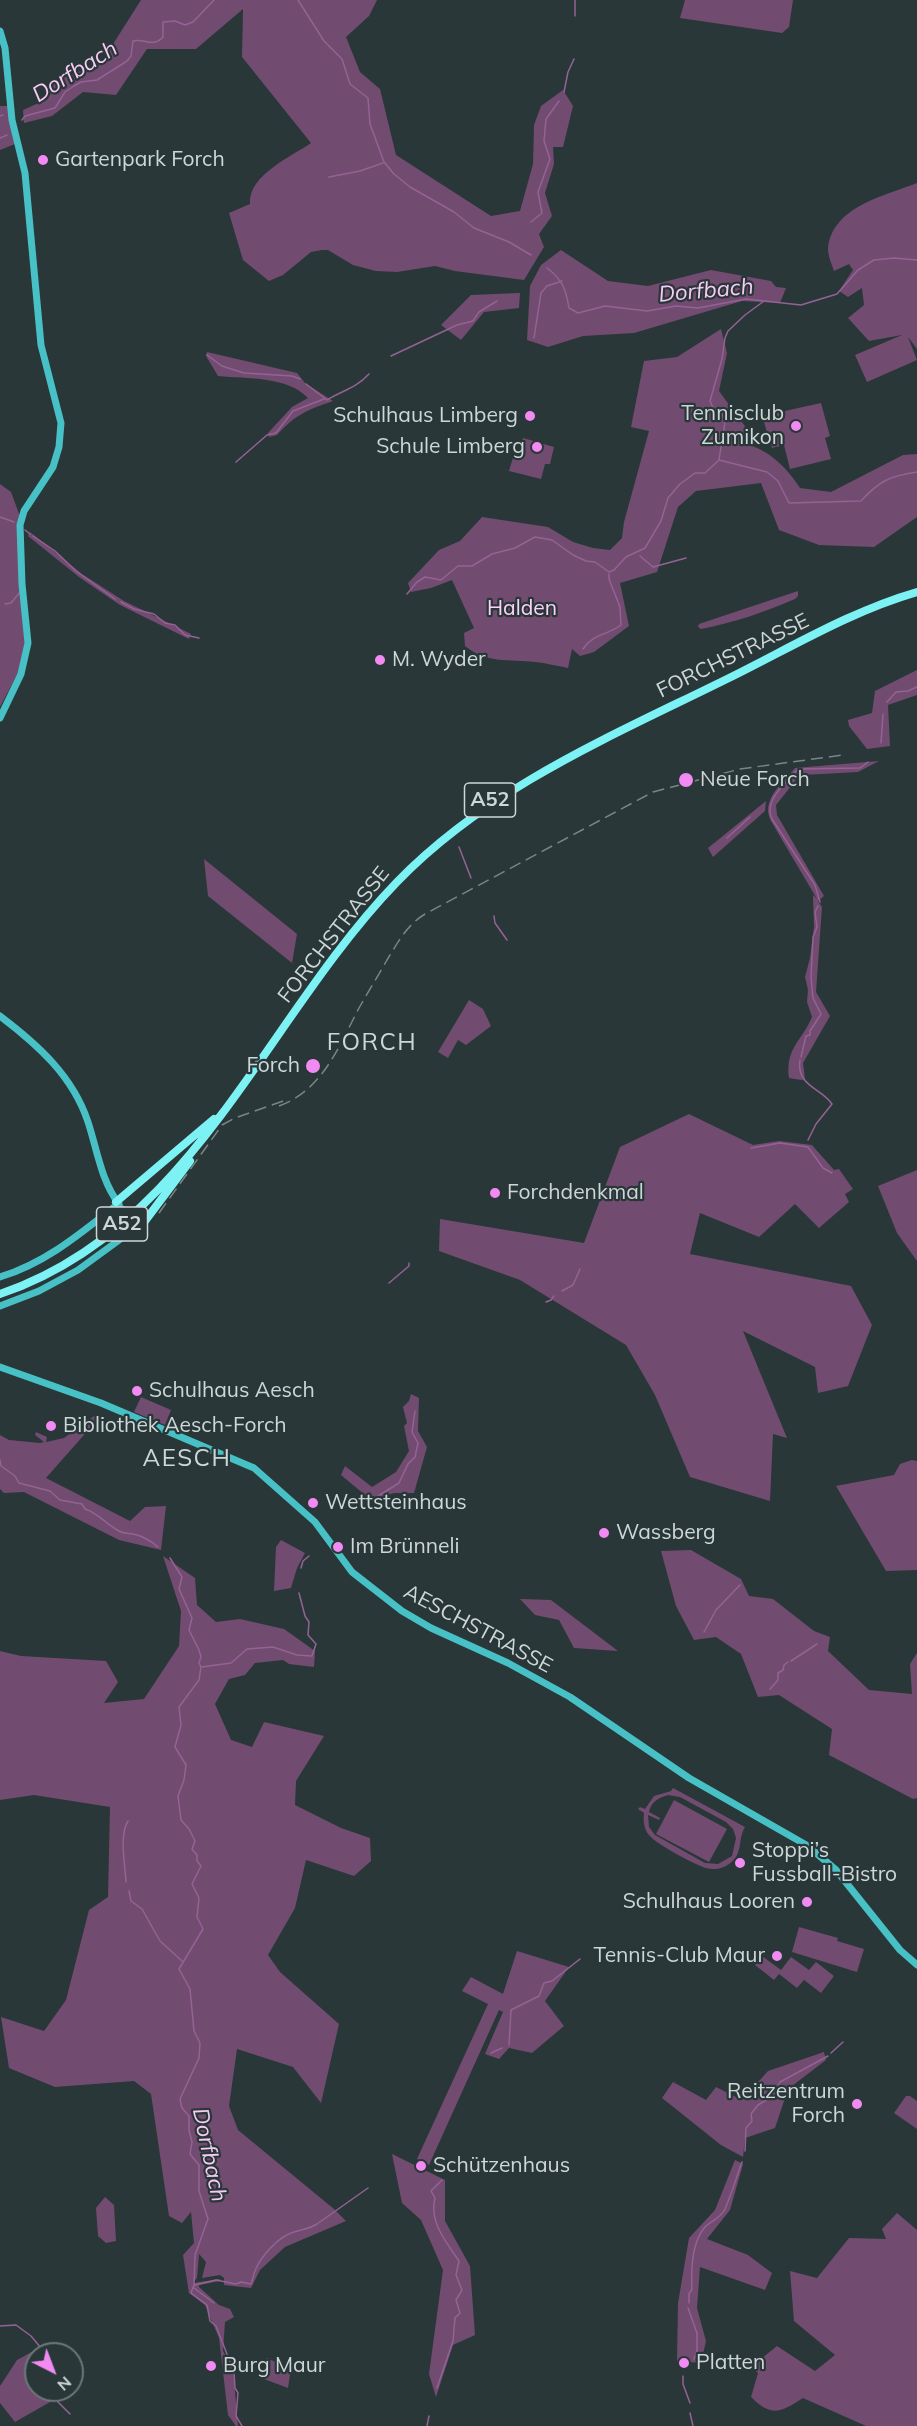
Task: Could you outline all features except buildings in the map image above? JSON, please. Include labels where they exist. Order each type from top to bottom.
[{"type":"highway","name":"FORCHSTRASSE","points":[[0,1293],[59,1268],[110,1233],[160,1188],[237,1093],[368,914],[409,870],[468,819],[513,788],[561,761],[856,615],[917,590]]},
{"type":"highway","points":[[119,1205],[218,1118]]},
{"type":"highway","points":[[135,1226],[145,1221],[218,1118]]},
{"type":"main road","points":[[0,31],[12,120],[25,173],[41,345],[57,402],[61,431],[53,467],[24,511],[20,525],[22,584],[28,646],[16,685],[0,718]]},
{"type":"main road","points":[[0,1016],[33,1042],[67,1080],[82,1108],[104,1176],[119,1205],[135,1226],[78,1270],[39,1291],[0,1306]]},
{"type":"main road","points":[[0,1276],[24,1268],[64,1246],[119,1205]]},
{"type":"main road","name":"AESCHSTRASSE","points":[[0,1367],[91,1399],[254,1468],[315,1522],[351,1572],[405,1613],[431,1628],[508,1663],[570,1697],[689,1778],[808,1846],[836,1870],[900,1950],[917,1965]]},
{"type":"green space","points":[[141,0],[377,0],[369,16],[346,37],[360,72],[380,89],[396,155],[491,216],[520,211],[533,164],[534,125],[541,106],[563,90],[573,106],[563,147],[553,147],[554,164],[545,193],[552,216],[539,234],[544,247],[524,280],[455,271],[435,266],[397,272],[376,271],[353,265],[328,250],[322,250],[311,252],[283,275],[269,281],[243,260],[229,213],[250,204],[251,194],[263,176],[311,143],[242,57],[243,9],[196,49],[147,49],[116,95],[83,92],[52,116],[24,123],[23,110],[43,101],[57,80],[101,63]]},
{"type":"green space","points":[[685,0],[793,0],[789,27],[782,33],[680,18]]},
{"type":"green space","points":[[0,106],[8,106],[15,144],[0,150]]},
{"type":"green space","points":[[917,183],[917,349],[908,337],[917,360],[867,382],[855,355],[902,335],[869,341],[848,318],[864,305],[862,288],[848,297],[839,291],[853,270],[849,264],[834,271],[828,249],[832,234],[839,222],[849,213],[876,198]]},
{"type":"green space","points":[[561,250],[608,281],[648,286],[711,270],[771,281],[776,287],[786,288],[780,303],[742,301],[634,333],[583,336],[548,347],[527,340],[530,286],[541,265]]},
{"type":"green space","points":[[520,293],[519,308],[484,312],[461,340],[441,325],[471,295]]},
{"type":"green space","name":"Halden","points":[[721,329],[727,353],[719,391],[747,429],[744,444],[761,450],[776,460],[800,488],[831,492],[903,455],[917,454],[917,517],[874,547],[819,545],[779,530],[761,483],[696,491],[678,507],[657,572],[620,583],[629,626],[594,652],[580,656],[572,649],[568,668],[539,662],[499,660],[482,656],[465,646],[464,633],[474,628],[452,580],[411,592],[408,583],[439,550],[460,541],[482,517],[548,527],[573,542],[610,550],[622,538],[624,522],[649,431],[631,427],[644,361],[677,357]]},
{"type":"green space","points":[[207,352],[297,373],[305,383],[333,401],[302,414],[277,435],[269,437],[268,433],[292,407],[308,398],[299,391],[278,382],[218,376],[206,356]]},
{"type":"green space","name":"Tennisclub Zumikon","points":[[821,403],[830,436],[825,438],[831,459],[790,469],[784,445],[772,448],[762,416]]},
{"type":"green space","points":[[523,438],[554,447],[550,464],[545,464],[541,479],[509,471],[514,454],[517,455]]},
{"type":"green space","points":[[0,484],[11,492],[21,519],[28,629],[21,667],[0,707]]},
{"type":"green space","points":[[30,532],[82,574],[124,601],[191,634],[189,639],[120,605],[79,577],[28,536]]},
{"type":"green space","points":[[798,591],[795,599],[761,613],[713,627],[701,629],[698,627],[699,624]]},
{"type":"green space","points":[[917,670],[917,695],[888,705],[890,746],[867,749],[849,726],[848,720],[872,713],[875,691]]},
{"type":"green space","points":[[879,761],[858,772],[803,775],[796,780],[776,805],[777,815],[824,896],[818,901],[822,907],[816,992],[830,1016],[803,1063],[805,1079],[789,1078],[788,1068],[792,1052],[812,1017],[807,1002],[808,990],[805,977],[814,927],[813,895],[817,899],[771,821],[768,806],[774,792],[795,768]]},
{"type":"green space","points":[[766,801],[765,811],[713,857],[708,848]]},
{"type":"green space","points":[[204,859],[297,934],[292,963],[208,896]]},
{"type":"green space","points":[[469,1000],[483,1009],[491,1026],[466,1045],[458,1040],[448,1058],[438,1052]]},
{"type":"green space","points":[[689,1114],[753,1145],[779,1141],[812,1145],[834,1170],[839,1169],[853,1189],[845,1194],[849,1202],[819,1228],[795,1204],[759,1237],[700,1213],[690,1254],[851,1286],[872,1325],[848,1386],[818,1393],[815,1367],[743,1331],[787,1438],[773,1434],[770,1501],[690,1477],[655,1395],[626,1345],[520,1280],[439,1251],[440,1219],[584,1243],[620,1147]]},
{"type":"green space","points":[[917,1170],[917,1261],[897,1233],[878,1186]]},
{"type":"green space","points":[[411,1394],[419,1398],[418,1431],[427,1447],[414,1493],[394,1493],[371,1500],[341,1475],[345,1466],[372,1487],[396,1472],[409,1451],[404,1426],[407,1423],[403,1407],[409,1401]]},
{"type":"green space","points":[[141,1397],[171,1410],[165,1425],[134,1412]]},
{"type":"green space","points":[[94,1416],[98,1419],[46,1478],[130,1521],[145,1507],[166,1506],[161,1550],[119,1540],[24,1492],[4,1493],[0,1489],[0,1435],[9,1440],[44,1442],[35,1435],[36,1432],[47,1437],[46,1442],[64,1438]]},
{"type":"green space","points":[[912,1460],[917,1461],[917,1570],[886,1571],[836,1486],[894,1475],[900,1464]]},
{"type":"green space","points":[[281,1540],[305,1553],[297,1568],[291,1588],[274,1591],[276,1547]]},
{"type":"green space","points":[[691,1550],[741,1579],[749,1596],[773,1599],[814,1631],[830,1637],[828,1651],[869,1690],[912,1694],[910,1664],[917,1653],[917,1798],[913,1799],[829,1755],[832,1729],[779,1695],[758,1697],[741,1654],[716,1637],[694,1640],[676,1606],[661,1551]]},
{"type":"green space","points":[[163,1556],[195,1578],[197,1605],[216,1622],[240,1619],[284,1629],[315,1651],[314,1667],[289,1664],[283,1660],[255,1663],[245,1675],[229,1679],[215,1704],[231,1740],[252,1747],[264,1722],[324,1736],[296,1781],[295,1805],[341,1828],[370,1838],[371,1861],[354,1876],[306,1860],[295,1908],[268,1955],[280,1972],[339,2024],[321,2103],[293,2067],[237,2049],[229,2106],[238,2130],[346,2221],[285,2247],[260,2270],[251,2288],[224,2285],[224,2278],[220,2275],[202,2278],[206,2262],[199,2254],[197,2278],[193,2283],[220,2279],[220,2281],[199,2285],[199,2287],[219,2305],[230,2309],[234,2317],[225,2322],[223,2351],[233,2368],[238,2426],[228,2415],[219,2338],[205,2305],[189,2293],[183,2255],[194,2243],[191,2212],[182,2223],[169,2216],[151,2094],[134,2081],[55,2087],[9,2068],[1,2017],[44,2031],[66,2000],[89,1910],[108,1897],[110,1807],[34,1795],[0,1800],[0,1651],[21,1656],[106,1661],[118,1682],[104,1703],[144,1699],[179,1646],[181,1611]]},
{"type":"green space","points":[[520,1599],[551,1600],[618,1651],[574,1648],[559,1620],[535,1615]]},
{"type":"green space","points":[[673,1788],[745,1827],[739,1851],[734,1860],[721,1868],[706,1868],[676,1854],[649,1835],[644,1825],[644,1813],[638,1809],[640,1807],[645,1809],[654,1796],[671,1791]],"holes":[[[668,1795],[680,1797],[726,1822],[733,1829],[736,1838],[732,1856],[718,1864],[705,1863],[655,1835],[649,1827],[648,1815],[659,1820],[660,1818],[649,1812],[651,1806],[658,1799]]]},
{"type":"green space","points":[[674,1800],[727,1829],[709,1862],[656,1834]]},
{"type":"green space","points":[[799,1927],[838,1938],[837,1941],[864,1949],[857,1972],[792,1952]]},
{"type":"green space","points":[[517,1951],[569,1967],[545,2001],[564,2026],[532,2053],[509,2048],[499,2059],[485,2054],[503,2012],[499,2010],[429,2165],[417,2159],[488,2004],[462,1991],[471,1977],[503,1994]]},
{"type":"green space","points":[[762,1956],[781,1970],[791,1957],[809,1970],[816,1962],[834,1976],[821,1993],[804,1980],[797,1988],[779,1974],[774,1980],[755,1965]]},
{"type":"green space","points":[[824,2052],[826,2060],[788,2089],[775,2128],[745,2138],[743,2157],[721,2145],[662,2098],[673,2082],[706,2100],[716,2087],[742,2100],[768,2071]]},
{"type":"green space","points":[[906,2096],[917,2101],[917,2129],[894,2113]]},
{"type":"green space","points":[[392,2154],[445,2180],[445,2221],[470,2266],[475,2335],[453,2345],[436,2397],[429,2374],[443,2270],[421,2220],[402,2203]]},
{"type":"green space","points":[[735,2160],[743,2164],[730,2210],[707,2239],[748,2255],[772,2273],[765,2290],[700,2267],[697,2308],[706,2341],[701,2363],[677,2361],[678,2303],[689,2238],[715,2210]]},
{"type":"green space","points":[[105,2197],[114,2205],[116,2241],[106,2243],[98,2236],[96,2208]]},
{"type":"green space","points":[[897,2213],[917,2230],[917,2426],[866,2426],[803,2398],[782,2410],[764,2408],[751,2397],[758,2373],[751,2367],[777,2346],[815,2371],[835,2355],[794,2321],[790,2271],[817,2278],[849,2238],[886,2239],[882,2229]]},
{"type":"green space","points":[[24,2356],[24,2402],[50,2402],[15,2422],[0,2403],[0,2386],[17,2360]]},
{"type":"green space","points":[[266,2358],[291,2368],[288,2388],[264,2379],[268,2366],[265,2364]]},
{"type":"waterway","name":"Dorfbach","points":[[22,120],[25,116],[55,108],[65,92],[74,86],[81,82],[97,80],[127,61],[131,56],[133,41],[156,42],[159,40],[163,37],[163,22],[175,21],[185,25],[193,22],[214,0]]},
{"type":"waterway","name":"Dorfbach","points":[[298,0],[324,41],[342,59],[350,84],[368,98],[370,124],[384,162],[394,174],[410,187],[454,212],[474,228],[509,242],[531,255]]},
{"type":"waterway","points":[[575,0],[575,16]]},
{"type":"waterway","points":[[564,92],[568,72],[574,59]]},
{"type":"waterway","points":[[531,222],[542,213],[538,192],[550,159],[544,141],[546,119],[559,101]]},
{"type":"waterway","name":"Dorfbach","points":[[0,138],[7,135]]},
{"type":"waterway","points":[[329,177],[360,171],[383,163]]},
{"type":"waterway","name":"Dorfbach","points":[[547,268],[563,286],[569,308],[578,313],[605,306],[647,311],[676,306],[698,308],[746,299],[801,305],[837,294],[858,270],[874,260],[894,258],[917,260]]},
{"type":"waterway","points":[[534,338],[541,293],[547,286],[562,281]]},
{"type":"waterway","points":[[391,356],[457,325],[473,321],[479,312],[497,301]]},
{"type":"waterway","points":[[407,594],[417,582],[425,577],[441,580],[458,566],[472,566],[492,554],[515,548],[535,537],[552,540],[573,555],[595,562],[609,572],[614,570],[626,557],[645,548],[661,521],[668,498],[680,484],[695,473],[705,473],[719,460],[725,422],[722,414],[713,408],[710,401],[722,359],[725,338],[728,331],[764,301]]},
{"type":"waterway","points":[[207,355],[222,366],[244,373],[292,376],[300,379]]},
{"type":"waterway","points":[[306,384],[327,400],[354,386],[369,374]]},
{"type":"waterway","points":[[236,462],[267,435],[276,433],[293,411],[324,399]]},
{"type":"waterway","points":[[719,460],[767,472],[778,481],[789,503],[861,501],[886,480],[917,472]]},
{"type":"waterway","points":[[0,517],[14,522]]},
{"type":"waterway","points":[[25,530],[30,534]]},
{"type":"waterway","points":[[33,536],[115,599]]},
{"type":"waterway","points":[[640,556],[653,567],[686,558]]},
{"type":"waterway","points":[[583,649],[591,640],[621,625],[620,607],[609,574]]},
{"type":"waterway","points":[[5,604],[11,603],[20,592]]},
{"type":"waterway","points":[[121,602],[134,609],[154,614],[165,623],[175,625],[185,635],[199,638]]},
{"type":"waterway","points":[[887,702],[896,692],[908,691],[917,687]]},
{"type":"waterway","points":[[881,743],[883,714]]},
{"type":"waterway","points":[[820,902],[815,885],[772,819],[770,812],[773,799],[798,769],[860,768],[868,762]]},
{"type":"waterway","points":[[727,838],[750,817]]},
{"type":"waterway","points":[[459,847],[471,878]]},
{"type":"waterway","points":[[801,1057],[806,1036],[810,1035],[810,1031],[821,1014],[813,998],[811,977],[813,937],[817,927],[815,912],[818,906]]},
{"type":"waterway","points":[[494,916],[495,923],[507,940]]},
{"type":"waterway","points":[[800,1060],[800,1069],[805,1081],[832,1104],[816,1124],[808,1140]]},
{"type":"waterway","points":[[751,1148],[780,1143],[808,1147],[823,1168],[832,1173]]},
{"type":"waterway","points":[[389,1283],[409,1266],[409,1263]]},
{"type":"waterway","points":[[562,1291],[573,1285],[580,1269]]},
{"type":"waterway","points":[[546,1302],[554,1296]]},
{"type":"waterway","points":[[378,1496],[399,1483],[408,1464],[415,1457],[418,1443],[412,1432],[415,1411]]},
{"type":"waterway","points":[[0,1460],[1,1466],[15,1476],[19,1483],[50,1491],[60,1500],[82,1504],[85,1509],[119,1531],[143,1537],[158,1547]]},
{"type":"waterway","points":[[301,1568],[303,1561],[309,1556]]},
{"type":"waterway","name":"Dorfbach","points":[[170,1558],[182,1577],[179,1589],[192,1618],[189,1630],[201,1657],[199,1680],[179,1707],[181,1725],[175,1747],[186,1765],[184,1780],[178,1796],[181,1820],[195,1841],[192,1849],[201,1866],[192,1884],[199,1898],[197,1917],[203,1929],[179,1969],[190,1989],[194,2031],[200,2043],[199,2058],[180,2099],[182,2108],[189,2116],[192,2142],[190,2154],[199,2165],[199,2191],[208,2219],[195,2255],[194,2285],[191,2293],[207,2305],[210,2321],[216,2326],[234,2372],[235,2388],[238,2393],[236,2416],[242,2426]]},
{"type":"waterway","points":[[704,1632],[716,1610],[740,1585]]},
{"type":"waterway","points":[[202,1667],[231,1663],[247,1649],[273,1647],[297,1655],[312,1656],[316,1644],[308,1635],[309,1622],[305,1616],[299,1593]]},
{"type":"waterway","points":[[791,1661],[817,1644]]},
{"type":"waterway","points":[[770,1689],[778,1680],[778,1673],[788,1662]]},
{"type":"waterway","points":[[126,1882],[123,1842],[128,1821]]},
{"type":"waterway","points":[[129,1891],[131,1901],[142,1909],[160,1941],[182,1961]]},
{"type":"waterway","points":[[509,2045],[511,2010],[539,1996],[544,1983],[552,1981],[580,1959]]},
{"type":"waterway","points":[[831,2053],[843,2042]]},
{"type":"waterway","points":[[491,2053],[502,2048]]},
{"type":"waterway","points":[[745,2151],[746,2128],[752,2121],[751,2114],[758,2105],[773,2096],[780,2082],[828,2056]]},
{"type":"waterway","points":[[689,2303],[693,2257],[697,2240],[705,2227],[725,2209],[742,2162]]},
{"type":"waterway","points":[[437,2388],[453,2341],[455,2318],[460,2313],[456,2300],[462,2290],[456,2275],[459,2261],[440,2231],[434,2215],[435,2198],[431,2191],[442,2180]]},
{"type":"waterway","points":[[195,2285],[216,2280],[251,2284],[257,2265],[276,2242],[288,2234],[317,2224],[368,2188]]},
{"type":"waterway","points":[[194,2288],[214,2303]]},
{"type":"waterway","points":[[688,2308],[697,2333],[697,2351],[694,2359]]},
{"type":"waterway","points":[[0,2326],[16,2325],[36,2342]]},
{"type":"waterway","points":[[683,2376],[683,2384],[690,2403]]},
{"type":"waterway","points":[[58,2402],[70,2414]]},
{"type":"waterway","points":[[690,2413],[693,2426]]},
{"type":"waterway","points":[[427,2426],[429,2416]]},
{"type":"railway","points":[[279,1106],[294,1099],[307,1089],[328,1065],[399,940],[413,923],[425,914],[653,792],[740,769],[843,755]]},
{"type":"railway","points":[[159,1213],[222,1125],[286,1100]]},
{"type":"place","name":"Gartenpark Forch","points":[[43,160]]},
{"type":"place","name":"Schulhaus Limberg","points":[[530,416]]},
{"type":"place","name":"Tennisclub Zumikon","points":[[796,426]]},
{"type":"place","name":"Schule Limberg","points":[[537,447]]},
{"type":"place","name":"M. Wyder","points":[[380,660]]},
{"type":"place","name":"Neue Forch","points":[[686,780]]},
{"type":"place","name":"Forch","points":[[313,1066]]},
{"type":"place","name":"Forchdenkmal","points":[[495,1193]]},
{"type":"place","name":"Schulhaus Aesch","points":[[137,1391]]},
{"type":"place","name":"Bibliothek Aesch-Forch","points":[[51,1426]]},
{"type":"place","name":"Wettsteinhaus","points":[[313,1503]]},
{"type":"place","name":"Wassberg","points":[[604,1533]]},
{"type":"place","name":"Im Brünneli","points":[[338,1547]]},
{"type":"place","name":"Stoppi’s Fussball-Bistro","points":[[740,1863]]},
{"type":"place","name":"Schulhaus Looren","points":[[807,1902]]},
{"type":"place","name":"Tennis-Club Maur","points":[[777,1956]]},
{"type":"place","name":"Reitzentrum Forch","points":[[857,2104]]},
{"type":"place","name":"Schützenhaus","points":[[421,2166]]},
{"type":"place","name":"Platten","points":[[684,2363]]},
{"type":"place","name":"Burg Maur","points":[[211,2366]]},
{"type":"district","name":"FORCH","points":[[372,1043]]},
{"type":"district","name":"AESCH","points":[[187,1459]]}]
